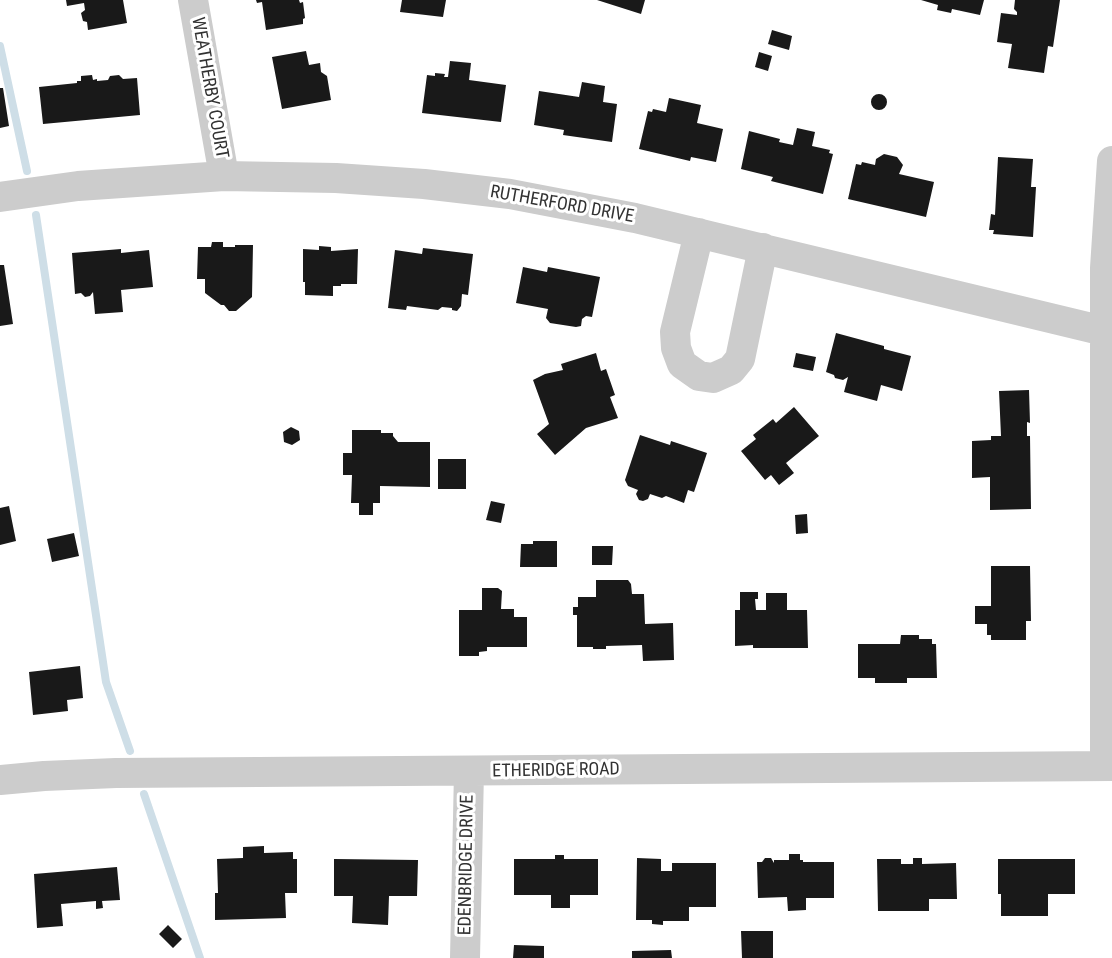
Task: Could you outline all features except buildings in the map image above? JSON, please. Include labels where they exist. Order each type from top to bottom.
[{"type":"street","name":"WEATHERBY COURT","points":[[193,0],[224,176]]},
{"type":"street","points":[[1109,766],[1109,333],[1105,268],[1112,161]]},
{"type":"street","name":"RUTHERFORD DRIVE","points":[[0,197],[78,186],[224,176],[336,178],[499,193],[635,218],[1109,333]]},
{"type":"street","points":[[699,233],[675,332],[676,348],[682,364],[699,376],[713,378],[730,370],[740,359],[763,248]]},
{"type":"street","name":"ETHERIDGE ROAD","points":[[0,780],[116,773],[1109,766]]},
{"type":"street","name":"EDENBRIDGE DRIVE","points":[[465,958],[469,771]]},
{"type":"waterway","points":[[0,46],[27,171]]},
{"type":"waterway","points":[[36,215],[106,682],[130,751]]},
{"type":"waterway","points":[[144,794],[200,958]]}]
